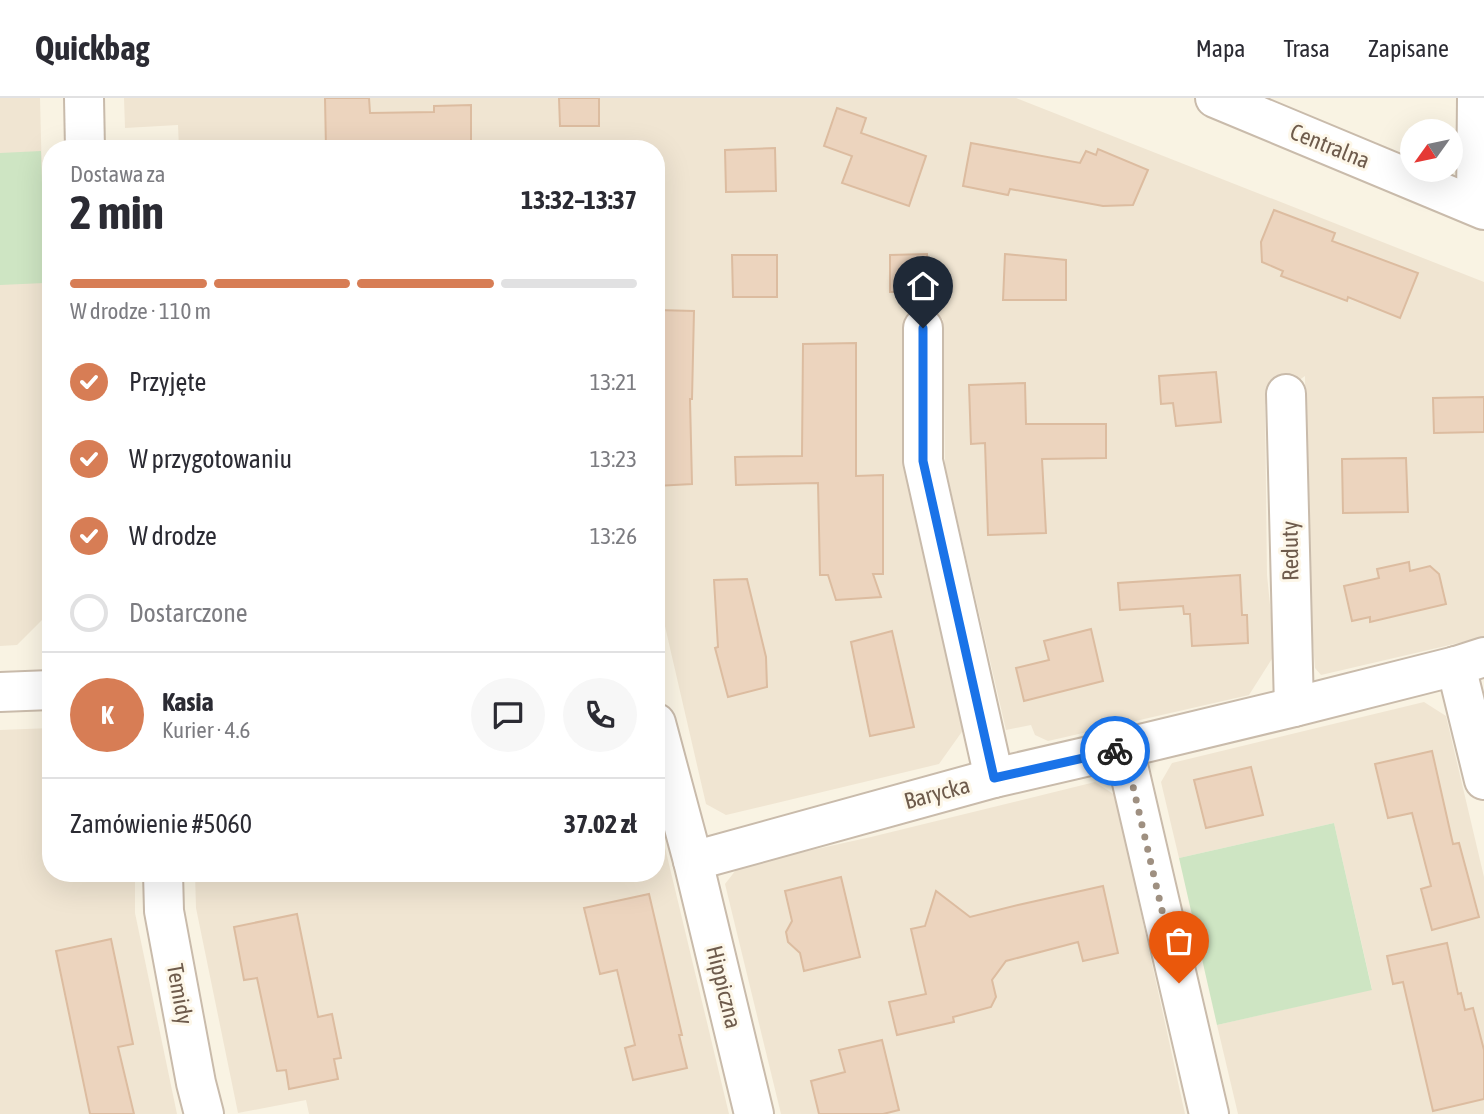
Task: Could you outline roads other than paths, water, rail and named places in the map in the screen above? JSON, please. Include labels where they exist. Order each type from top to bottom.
[{"type":"street","points":[[84,98],[85,140]]},
{"type":"street","name":"Centralna","points":[[1215,98],[1480,208]]},
{"type":"street","points":[[1477,98],[1480,208]]},
{"type":"street","points":[[923,328],[923,461],[994,778]]},
{"type":"street","name":"Reduty","points":[[1286,394],[1294,707]]},
{"type":"street","points":[[1470,661],[1484,780]]},
{"type":"street","name":"Barycka","points":[[693,861],[994,778],[1294,707],[1470,661]]},
{"type":"street","points":[[0,692],[42,690]]},
{"type":"street","points":[[1124,748],[1209,1114]]},
{"type":"street","points":[[665,757],[693,861]]},
{"type":"street","name":"Hippiczna","points":[[693,861],[754,1114]]},
{"type":"street","name":"Temidy","points":[[163,882],[164,911],[204,1114]]}]
